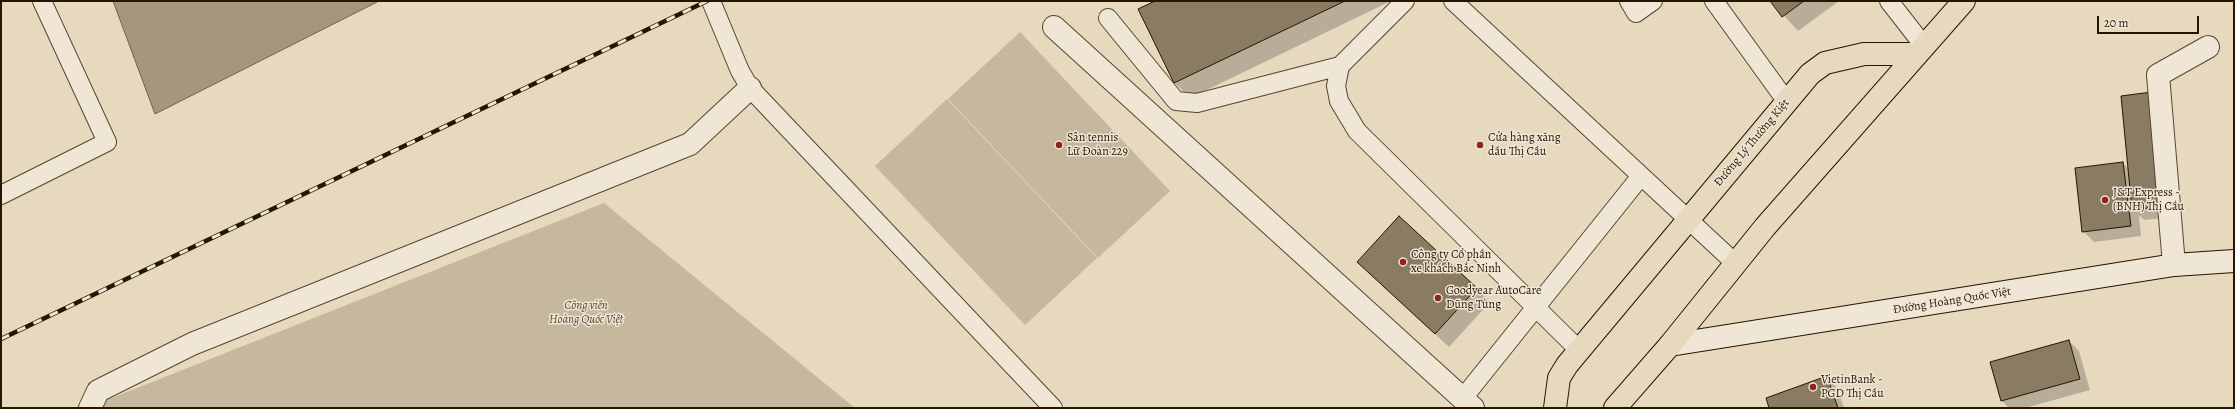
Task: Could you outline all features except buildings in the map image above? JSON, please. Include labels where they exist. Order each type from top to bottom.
[{"type":"main road","points":[[1615,408],[1670,345],[1735,263],[1964,1]]},
{"type":"main road","name":"Đường Lý Thường Kiệt","points":[[1555,408],[1559,378],[1579,350],[1810,74],[1825,63],[1864,54],[1921,50]]},
{"type":"street","points":[[1054,27],[1468,403]]},
{"type":"street","points":[[2174,265],[2158,75],[2208,47]]},
{"type":"street","points":[[90,408],[98,391],[192,344],[690,144],[745,79]]},
{"type":"street","name":"Đường Hoàng Quốc Việt","points":[[1670,345],[2174,265],[2234,261]]},
{"type":"lane","points":[[1,195],[107,142],[42,1]]},
{"type":"lane","points":[[711,1],[745,79],[1053,408]]},
{"type":"lane","points":[[1108,18],[1176,101],[1197,103],[1340,66],[1405,1]]},
{"type":"lane","points":[[1453,1],[1735,263]]},
{"type":"lane","points":[[1629,1],[1636,12],[1653,1]]},
{"type":"lane","points":[[1714,1],[1787,102]]},
{"type":"lane","points":[[1889,1],[1921,50]]},
{"type":"lane","points":[[1340,66],[1336,86],[1339,101],[1357,131],[1579,350]]},
{"type":"lane","points":[[1468,403],[1536,307],[1641,176]]},
{"type":"green space","name":"Sân tennis Lữ Đoàn 229","points":[[1020,32],[1170,191],[1098,258],[948,99]]},
{"type":"green space","points":[[947,99],[1097,258],[1025,325],[875,166]]},
{"type":"green space","name":"Công viên Hoàng Quốc Việt","points":[[604,203],[855,408],[89,407]]},
{"type":"shaded area","points":[[113,1],[379,1],[155,114]]},
{"type":"railway","points":[[1,339],[707,1]]},
{"type":"place","name":"Sân tennis Lữ Đoàn 229","points":[[1059,145]]},
{"type":"place","name":"Cửa hàng xăng dầu Thị Cầu","points":[[1480,145]]},
{"type":"place","name":"J&T Express - (BNH) Thị Cầu","points":[[2105,200]]},
{"type":"place","name":"Công ty Cổ phần xe khách Bắc Ninh","points":[[1403,262]]},
{"type":"place","name":"Goodyear AutoCare Dũng Tùng","points":[[1438,298]]},
{"type":"place","name":"VietinBank - PGD Thị Cầu","points":[[1813,387]]}]
